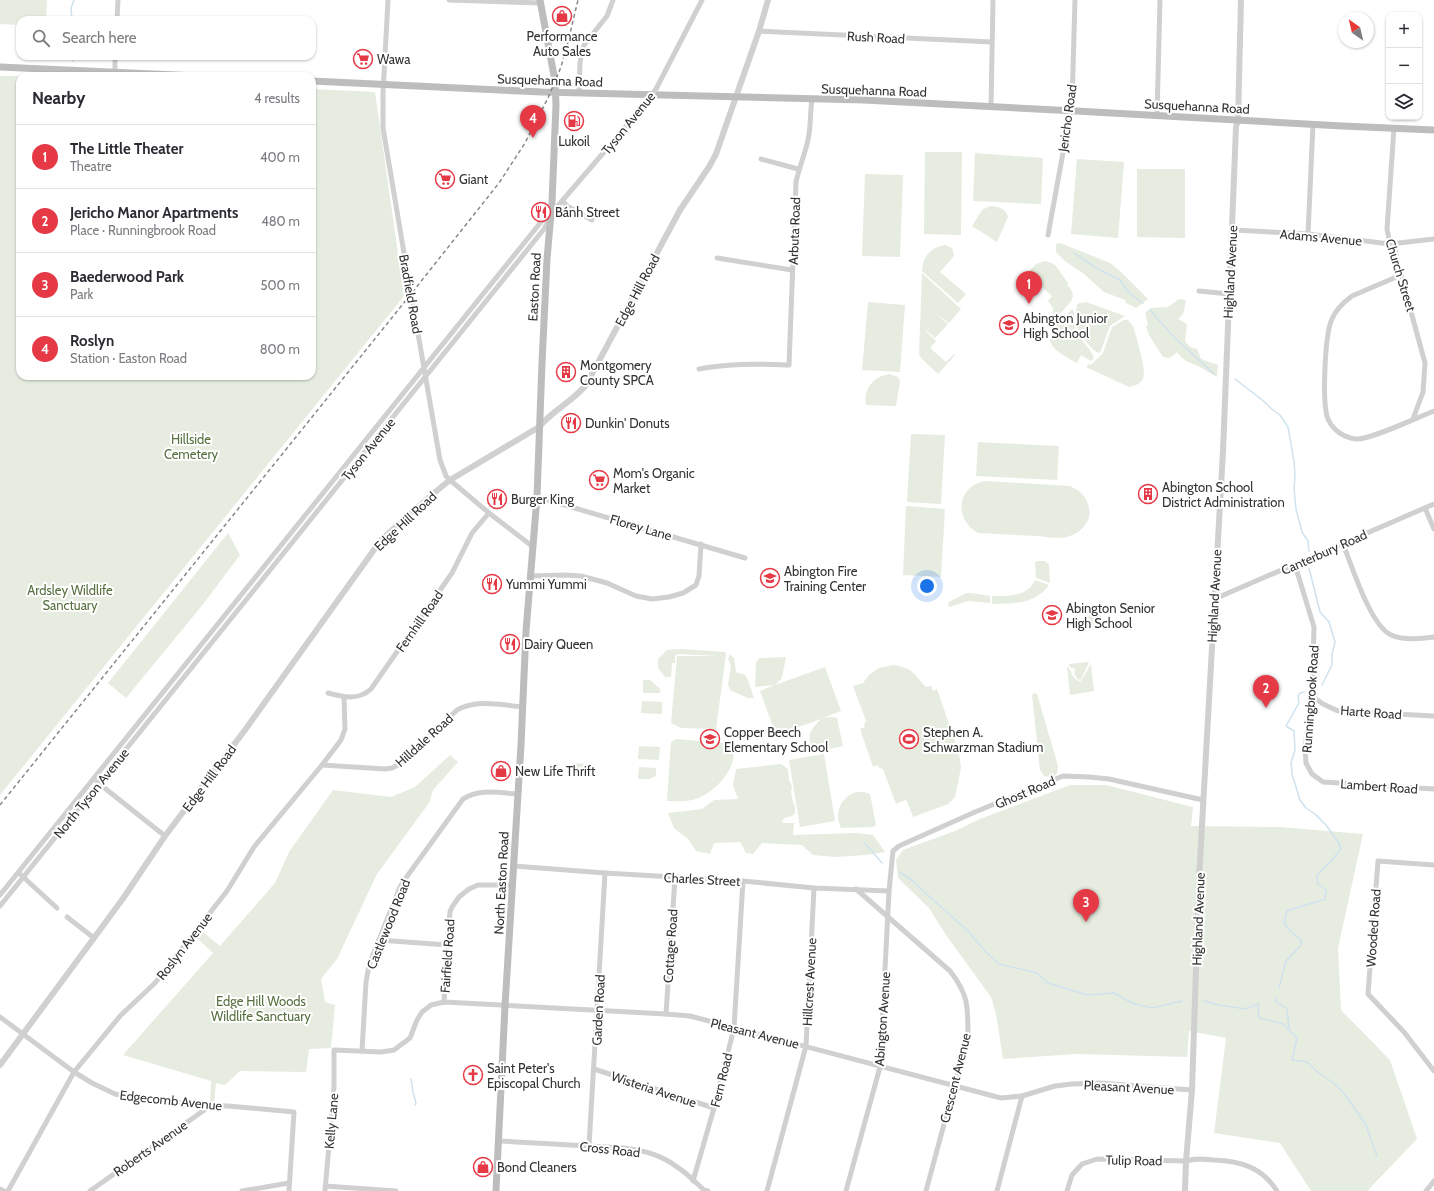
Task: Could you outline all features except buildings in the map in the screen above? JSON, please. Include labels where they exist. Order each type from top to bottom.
[{"type":"main road","name":"Easton Road","points":[[530,576],[537,496],[539,427],[547,259],[551,215],[556,92],[553,66],[540,2]]},
{"type":"main road","points":[[0,67],[96,72]]},
{"type":"main road","name":"Susquehanna Road","points":[[316,80],[579,93],[812,99],[1071,110],[1434,130]]},
{"type":"main road","name":"North Easton Road","points":[[496,1191],[500,1141],[530,576]]},
{"type":"street","points":[[117,16],[118,0]]},
{"type":"street","name":"Bradfield Road","points":[[388,0],[383,128],[442,468],[450,480],[488,513],[532,546]]},
{"type":"street","points":[[449,0],[540,2]]},
{"type":"street","points":[[579,93],[580,62],[584,45],[608,16],[613,0]]},
{"type":"street","name":"Tyson Avenue","points":[[182,681],[544,229],[551,215],[647,102],[656,89],[702,0]]},
{"type":"street","name":"Edge Hill Road","points":[[0,1065],[124,897],[165,836],[245,730],[381,540],[450,480],[539,427],[547,417],[578,394],[590,379],[680,210],[712,160],[759,32],[768,0]]},
{"type":"street","points":[[991,107],[993,0]]},
{"type":"street","name":"Jericho Road","points":[[1048,235],[1072,103],[1075,0]]},
{"type":"street","points":[[1157,115],[1160,0]]},
{"type":"street","name":"Highland Avenue","points":[[1185,1191],[1192,1090],[1199,879],[1229,294],[1236,127],[1238,120],[1241,0]]},
{"type":"street","name":"Rush Road","points":[[759,32],[992,42]]},
{"type":"street","points":[[115,60],[115,72]]},
{"type":"street","name":"Arbuta Road","points":[[699,369],[739,363],[789,365],[796,182],[798,169],[809,138],[812,99]]},
{"type":"street","points":[[1308,234],[1313,124]]},
{"type":"street","name":"Church Street","points":[[1394,128],[1387,229],[1390,244],[1395,250],[1425,363],[1423,392],[1413,419]]},
{"type":"street","points":[[761,159],[798,169]]},
{"type":"street","points":[[563,201],[567,206],[592,220]]},
{"type":"street","name":"Tyson Avenue","points":[[176,676],[545,217],[551,215]]},
{"type":"street","name":"Adams Avenue","points":[[1232,230],[1308,234],[1390,244],[1434,239]]},
{"type":"street","points":[[717,258],[792,270]]},
{"type":"street","points":[[1401,275],[1346,300],[1336,311],[1328,328],[1324,396],[1326,414],[1334,428],[1342,435],[1357,439],[1375,435],[1434,412]]},
{"type":"street","points":[[1199,291],[1229,294]]},
{"type":"street","points":[[324,492],[330,496]]},
{"type":"street","name":"Florey Lane","points":[[537,496],[745,558]]},
{"type":"street","name":"Canterbury Road","points":[[1214,597],[1219,597],[1434,504]]},
{"type":"street","points":[[1425,508],[1434,528]]},
{"type":"street","name":"Fernhill Road","points":[[328,693],[344,698],[362,695],[371,688],[452,573],[472,533],[488,513]]},
{"type":"street","points":[[530,576],[581,576],[606,583],[636,596],[652,598],[669,597],[683,593],[696,585],[699,576],[701,544]]},
{"type":"street","points":[[1343,544],[1364,596],[1378,624],[1390,635],[1403,638],[1434,638]]},
{"type":"street","name":"Runningbrook Road","points":[[1295,564],[1314,627],[1312,696],[1305,748],[1306,763],[1312,774],[1323,782]]},
{"type":"street","name":"North Tyson Avenue","points":[[0,895],[176,676]]},
{"type":"street","name":"North Tyson Avenue","points":[[0,906],[182,681]]},
{"type":"street","name":"Harte Road","points":[[1312,696],[1338,711],[1434,716]]},
{"type":"street","name":"Roslyn Avenue","points":[[8,1191],[74,1072],[121,1015],[154,983],[227,892],[254,847],[341,740],[345,730],[344,698]]},
{"type":"street","name":"Hilldale Road","points":[[322,765],[384,769],[392,768],[400,764],[457,710],[464,706],[479,703],[523,707]]},
{"type":"street","name":"Ghost Road","points":[[889,891],[892,855],[893,851],[899,846],[975,812],[1063,776],[1089,776],[1109,779],[1203,800]]},
{"type":"street","points":[[93,779],[165,836]]},
{"type":"street","name":"Lambert Road","points":[[1323,782],[1434,789]]},
{"type":"street","name":"Castlewood Road","points":[[362,1051],[367,972],[400,887],[463,799],[470,794],[482,792],[518,794]]},
{"type":"street","name":"Wooded Road","points":[[1434,865],[1378,861],[1368,994],[1404,1032],[1434,1071]]},
{"type":"street","name":"Charles Street","points":[[514,866],[675,878],[743,881],[814,888],[889,891]]},
{"type":"street","points":[[18,873],[57,908]]},
{"type":"street","name":"Garden Road","points":[[589,1146],[605,873]]},
{"type":"street","name":"Cottage Road","points":[[666,1014],[675,878]]},
{"type":"street","name":"Fern Road","points":[[693,1181],[714,1108],[734,1028],[743,881]]},
{"type":"street","name":"Fairfield Road","points":[[444,1002],[447,945],[450,912],[452,906],[459,897],[469,889],[478,886],[513,885]]},
{"type":"street","name":"Hillcrest Avenue","points":[[767,1191],[806,1046],[814,888]]},
{"type":"street","name":"Crescent Avenue","points":[[856,890],[950,970],[959,982],[965,994],[968,1010],[968,1035],[926,1191]]},
{"type":"street","name":"Abington Avenue","points":[[846,1191],[880,1067],[889,891]]},
{"type":"street","points":[[67,917],[94,938]]},
{"type":"street","points":[[379,940],[447,945]]},
{"type":"street","name":"Pleasant Avenue","points":[[334,1050],[381,1052],[394,1050],[410,1038],[422,1012],[431,1005],[444,1002],[690,1016],[1001,1098],[1022,1096],[1055,1086],[1072,1084],[1099,1083],[1192,1090]]},
{"type":"street","name":"Edgecomb Avenue","points":[[0,1017],[74,1072],[115,1094],[136,1098],[210,1106],[228,1106],[294,1112],[289,1183]]},
{"type":"street","name":"Kelly Lane","points":[[325,1189],[334,1087],[334,1050]]},
{"type":"street","name":"Wisteria Avenue","points":[[594,1069],[714,1108]]},
{"type":"street","points":[[998,1191],[1022,1096]]},
{"type":"street","name":"Roberts Avenue","points":[[90,1191],[210,1106]]},
{"type":"street","name":"Cross Road","points":[[500,1141],[641,1150],[665,1159],[678,1167],[704,1190],[708,1191]]},
{"type":"street","name":"Tulip Road","points":[[1067,1191],[1072,1175],[1082,1164],[1097,1159],[1186,1161],[1194,1159],[1240,1162],[1262,1174],[1272,1183],[1277,1191]]},
{"type":"street","points":[[1426,1191],[1434,1181]]},
{"type":"street","points":[[242,1191],[289,1183],[289,1191]]},
{"type":"street","points":[[0,1189],[4,1191]]},
{"type":"street","points":[[325,1189],[396,1191]]},
{"type":"green space","points":[[0,0],[47,0],[46,16],[16,16],[16,25],[0,24]]},
{"type":"green space","name":"Hillside Cemetery","points":[[0,76],[16,76],[16,380],[316,380],[316,89],[375,92],[404,296],[0,795]]},
{"type":"green space","points":[[925,152],[962,152],[961,235],[924,234]]},
{"type":"green space","points":[[975,153],[1043,158],[1041,204],[973,201]]},
{"type":"green space","points":[[1077,159],[1124,162],[1118,238],[1071,234]]},
{"type":"green space","points":[[1137,169],[1185,169],[1185,238],[1137,237]]},
{"type":"green space","points":[[865,174],[903,175],[900,257],[862,256]]},
{"type":"green space","points":[[990,206],[1001,208],[1008,217],[997,242],[972,226],[982,210]]},
{"type":"green space","points":[[1060,243],[1110,263],[1148,299],[1136,308],[1126,303],[1125,300],[1104,292],[1083,273],[1066,262],[1056,252],[1056,244]]},
{"type":"green space","points":[[945,245],[952,248],[954,256],[940,272],[966,294],[958,303],[922,271],[924,261],[928,254],[935,248]]},
{"type":"green space","points":[[1045,261],[1055,265],[1068,283],[1067,284],[1073,294],[1070,302],[1052,322],[1053,308],[1048,301],[1052,296],[1027,274],[1036,264]]},
{"type":"green space","points":[[922,273],[961,309],[949,323],[939,316],[948,324],[935,338],[927,331],[931,326],[926,331],[936,341],[930,348],[946,362],[954,354],[955,355],[938,374],[921,358],[919,354]]},
{"type":"green space","points":[[1179,299],[1186,300],[1183,314],[1178,319],[1187,324],[1185,341],[1190,347],[1197,349],[1201,359],[1218,365],[1217,377],[1185,360],[1177,352],[1171,357],[1163,357],[1149,335],[1146,326],[1148,325],[1145,313],[1151,308],[1168,307]]},
{"type":"green space","points":[[868,302],[905,305],[900,372],[862,370]]},
{"type":"green space","points":[[1086,302],[1125,316],[1110,326],[1100,353],[1095,351],[1088,344],[1080,334],[1077,326],[1077,304]]},
{"type":"green space","points":[[1072,309],[1074,312],[1074,323],[1077,332],[1094,358],[1091,361],[1081,355],[1077,363],[1056,350],[1051,344],[1050,339],[1056,326]]},
{"type":"green space","points":[[1124,320],[1128,320],[1133,326],[1144,368],[1142,381],[1129,387],[1086,367],[1089,364],[1091,365],[1103,353],[1112,327]]},
{"type":"green space","points":[[889,374],[898,377],[900,381],[896,406],[866,405],[866,394],[870,385],[878,378]]},
{"type":"green space","points":[[911,434],[945,435],[941,504],[907,502]]},
{"type":"green space","points":[[978,442],[1059,446],[1057,480],[976,476]]},
{"type":"green space","points":[[986,481],[1070,486],[1080,492],[1087,500],[1089,518],[1084,527],[1076,533],[1064,538],[978,533],[970,527],[965,520],[962,511],[962,503],[964,496],[969,489],[976,484]]},
{"type":"green space","points":[[906,506],[945,509],[941,577],[903,575]]},
{"type":"green space","points":[[228,533],[240,555],[204,603],[126,698],[108,683]]},
{"type":"green space","points":[[1045,561],[1049,565],[1050,583],[1036,578],[1035,562]]},
{"type":"green space","points":[[1035,580],[1049,585],[1043,592],[1031,600],[1016,603],[992,604],[992,596],[1022,593],[1032,586]]},
{"type":"green space","points":[[966,593],[990,596],[990,603],[968,601],[950,607],[948,605],[949,602]]},
{"type":"green space","points":[[1100,615],[1107,630],[1106,631],[1105,626],[1086,629],[1085,616]]},
{"type":"green space","points":[[680,649],[725,652],[726,654],[716,729],[681,728],[671,723],[677,656],[719,656],[678,654],[675,656],[675,663],[672,663],[671,677],[665,677],[658,668],[658,659],[667,650]]},
{"type":"green space","points":[[730,654],[734,658],[736,672],[745,675],[748,680],[754,698],[748,698],[730,690],[728,684],[731,666],[728,659]]},
{"type":"green space","points":[[786,657],[782,678],[775,685],[825,667],[841,711],[823,718],[837,718],[843,746],[814,752],[809,737],[814,727],[821,719],[776,735],[760,691],[774,685],[755,687],[756,662],[760,658]]},
{"type":"green space","points":[[1089,662],[1081,680],[1077,679],[1074,673],[1075,669],[1070,667],[1069,664]]},
{"type":"green space","points":[[1091,664],[1094,691],[1070,695],[1067,666],[1074,678],[1081,681]]},
{"type":"green space","name":"Stephen A. Schwarzman Stadium","points":[[893,665],[909,670],[916,675],[926,687],[931,686],[933,691],[937,689],[959,753],[961,768],[955,797],[948,804],[913,817],[907,801],[905,800],[896,804],[883,769],[879,768],[878,765],[873,767],[860,729],[865,727],[864,725],[866,721],[853,686],[863,683],[869,675],[879,668]]},
{"type":"green space","points":[[643,680],[650,680],[660,689],[660,693],[643,693]]},
{"type":"green space","points":[[1035,693],[1037,694],[1058,766],[1057,774],[1052,777],[1044,776],[1040,770],[1032,695]]},
{"type":"green space","points":[[642,701],[662,702],[662,714],[641,713]]},
{"type":"green space","points":[[676,739],[734,744],[733,760],[727,773],[718,785],[699,798],[686,801],[667,801],[671,742]]},
{"type":"green space","points":[[639,746],[660,747],[659,760],[638,759]]},
{"type":"green space","points":[[824,754],[835,821],[800,827],[789,760]]},
{"type":"green space","name":"Edge Hill Woods Wildlife Sanctuary","points":[[450,755],[458,762],[433,790],[429,803],[377,874],[337,959],[321,979],[325,1002],[335,1005],[331,1048],[309,1049],[306,1072],[240,1071],[225,1085],[216,1083],[214,1103],[210,1103],[211,1081],[123,1055],[213,953],[197,938],[203,932],[220,946],[275,883],[289,852],[333,790],[391,797],[415,787]]},
{"type":"green space","points":[[572,763],[590,764],[590,769],[586,773],[578,774],[572,769]]},
{"type":"green space","points":[[781,764],[788,769],[789,780],[792,786],[791,792],[795,806],[795,813],[792,816],[784,818],[782,823],[794,823],[793,835],[856,833],[873,835],[885,852],[835,857],[813,855],[802,845],[762,843],[753,854],[746,853],[740,842],[714,843],[710,854],[696,851],[688,839],[674,828],[668,813],[702,809],[714,800],[738,799],[733,785],[736,769]]},
{"type":"green space","points":[[639,767],[656,768],[656,776],[649,779],[638,779]]},
{"type":"green space","points":[[1070,785],[1106,785],[1193,807],[1191,826],[1280,827],[1363,834],[1338,948],[1341,1010],[1390,1060],[1417,1139],[1368,1191],[1311,1191],[1280,1143],[1214,1133],[1226,1038],[1189,1031],[1187,1057],[1077,1054],[1003,1059],[996,1014],[991,997],[946,935],[929,908],[898,878],[896,860],[903,850]]},
{"type":"green space","points":[[856,792],[870,794],[876,825],[873,827],[841,828],[838,812],[842,802]]},
{"type":"waterway","points":[[72,16],[71,8],[74,0]]},
{"type":"waterway","points":[[1074,253],[1098,269],[1120,280],[1126,289],[1143,303]]},
{"type":"waterway","points":[[1150,310],[1172,335],[1214,374]]},
{"type":"waterway","points":[[1235,379],[1280,415],[1288,427],[1294,461],[1296,509],[1302,532],[1308,541],[1309,551]]},
{"type":"waterway","points":[[1309,568],[1320,612],[1329,622],[1335,642],[1332,655],[1332,665],[1322,685]]},
{"type":"waterway","points":[[1279,988],[1286,961],[1301,945],[1301,940],[1290,931],[1284,923],[1287,911],[1325,899],[1326,890],[1318,884],[1317,875],[1341,849],[1339,843],[1326,825],[1315,814],[1306,808],[1300,800],[1292,774],[1291,763],[1295,750],[1294,731],[1286,726],[1299,703],[1298,696],[1300,693],[1304,692]]},
{"type":"waterway","points":[[864,842],[882,863]]},
{"type":"waterway","points":[[899,872],[910,879],[968,931],[985,951],[999,964],[1037,973],[1048,983],[1088,995],[1114,993],[1132,1003],[1152,1008],[1182,1001]]},
{"type":"waterway","points":[[1277,997],[1275,1001],[1287,1009],[1289,1029]]},
{"type":"waterway","points":[[1204,1001],[1246,1009],[1258,1004],[1259,1018],[1283,1024],[1297,1038],[1292,1060],[1307,1062],[1319,1073],[1335,1084],[1346,1096],[1366,1125],[1377,1156]]},
{"type":"waterway","points":[[411,1079],[416,1103],[415,1105]]},
{"type":"railway","points":[[0,805],[499,183],[525,143],[548,98],[561,67],[578,0]]},
{"type":"place","name":"Performance Auto Sales","points":[[562,16]]},
{"type":"place","name":"Wawa","points":[[363,59]]},
{"type":"place","name":"Lukoil","points":[[574,121]]},
{"type":"place","name":"Roslyn","points":[[533,138]]},
{"type":"place","name":"Giant","points":[[445,179]]},
{"type":"place","name":"Bánh Street","points":[[541,212]]},
{"type":"place","name":"The Little Theater","points":[[1029,304]]},
{"type":"place","name":"Abington Junior High School","points":[[1009,325]]},
{"type":"place","name":"Montgomery County SPCA","points":[[566,372]]},
{"type":"place","name":"Dunkin' Donuts","points":[[571,423]]},
{"type":"place","name":"Mom's Organic Market","points":[[599,480]]},
{"type":"place","name":"Abington School District Administration","points":[[1148,494]]},
{"type":"place","name":"Burger King","points":[[497,499]]},
{"type":"place","name":"Abington Fire Training Center","points":[[770,578]]},
{"type":"place","name":"Yummi Yummi","points":[[492,584]]},
{"type":"place","name":"Abington Senior High School","points":[[1052,615]]},
{"type":"place","name":"Dairy Queen","points":[[510,644]]},
{"type":"place","name":"Jericho Manor Apartments","points":[[1266,708]]},
{"type":"place","name":"Copper Beech Elementary School","points":[[710,739]]},
{"type":"place","name":"Stephen A. Schwarzman Stadium","points":[[909,739]]},
{"type":"place","name":"New Life Thrift","points":[[501,771]]},
{"type":"place","name":"Baederwood Park","points":[[1086,922]]},
{"type":"place","name":"Saint Peter's Episcopal Church","points":[[473,1075]]},
{"type":"place","name":"Bond Cleaners","points":[[483,1167]]},
{"type":"park label","name":"Ardsley Wildlife Sanctuary","points":[[70,598]]}]
